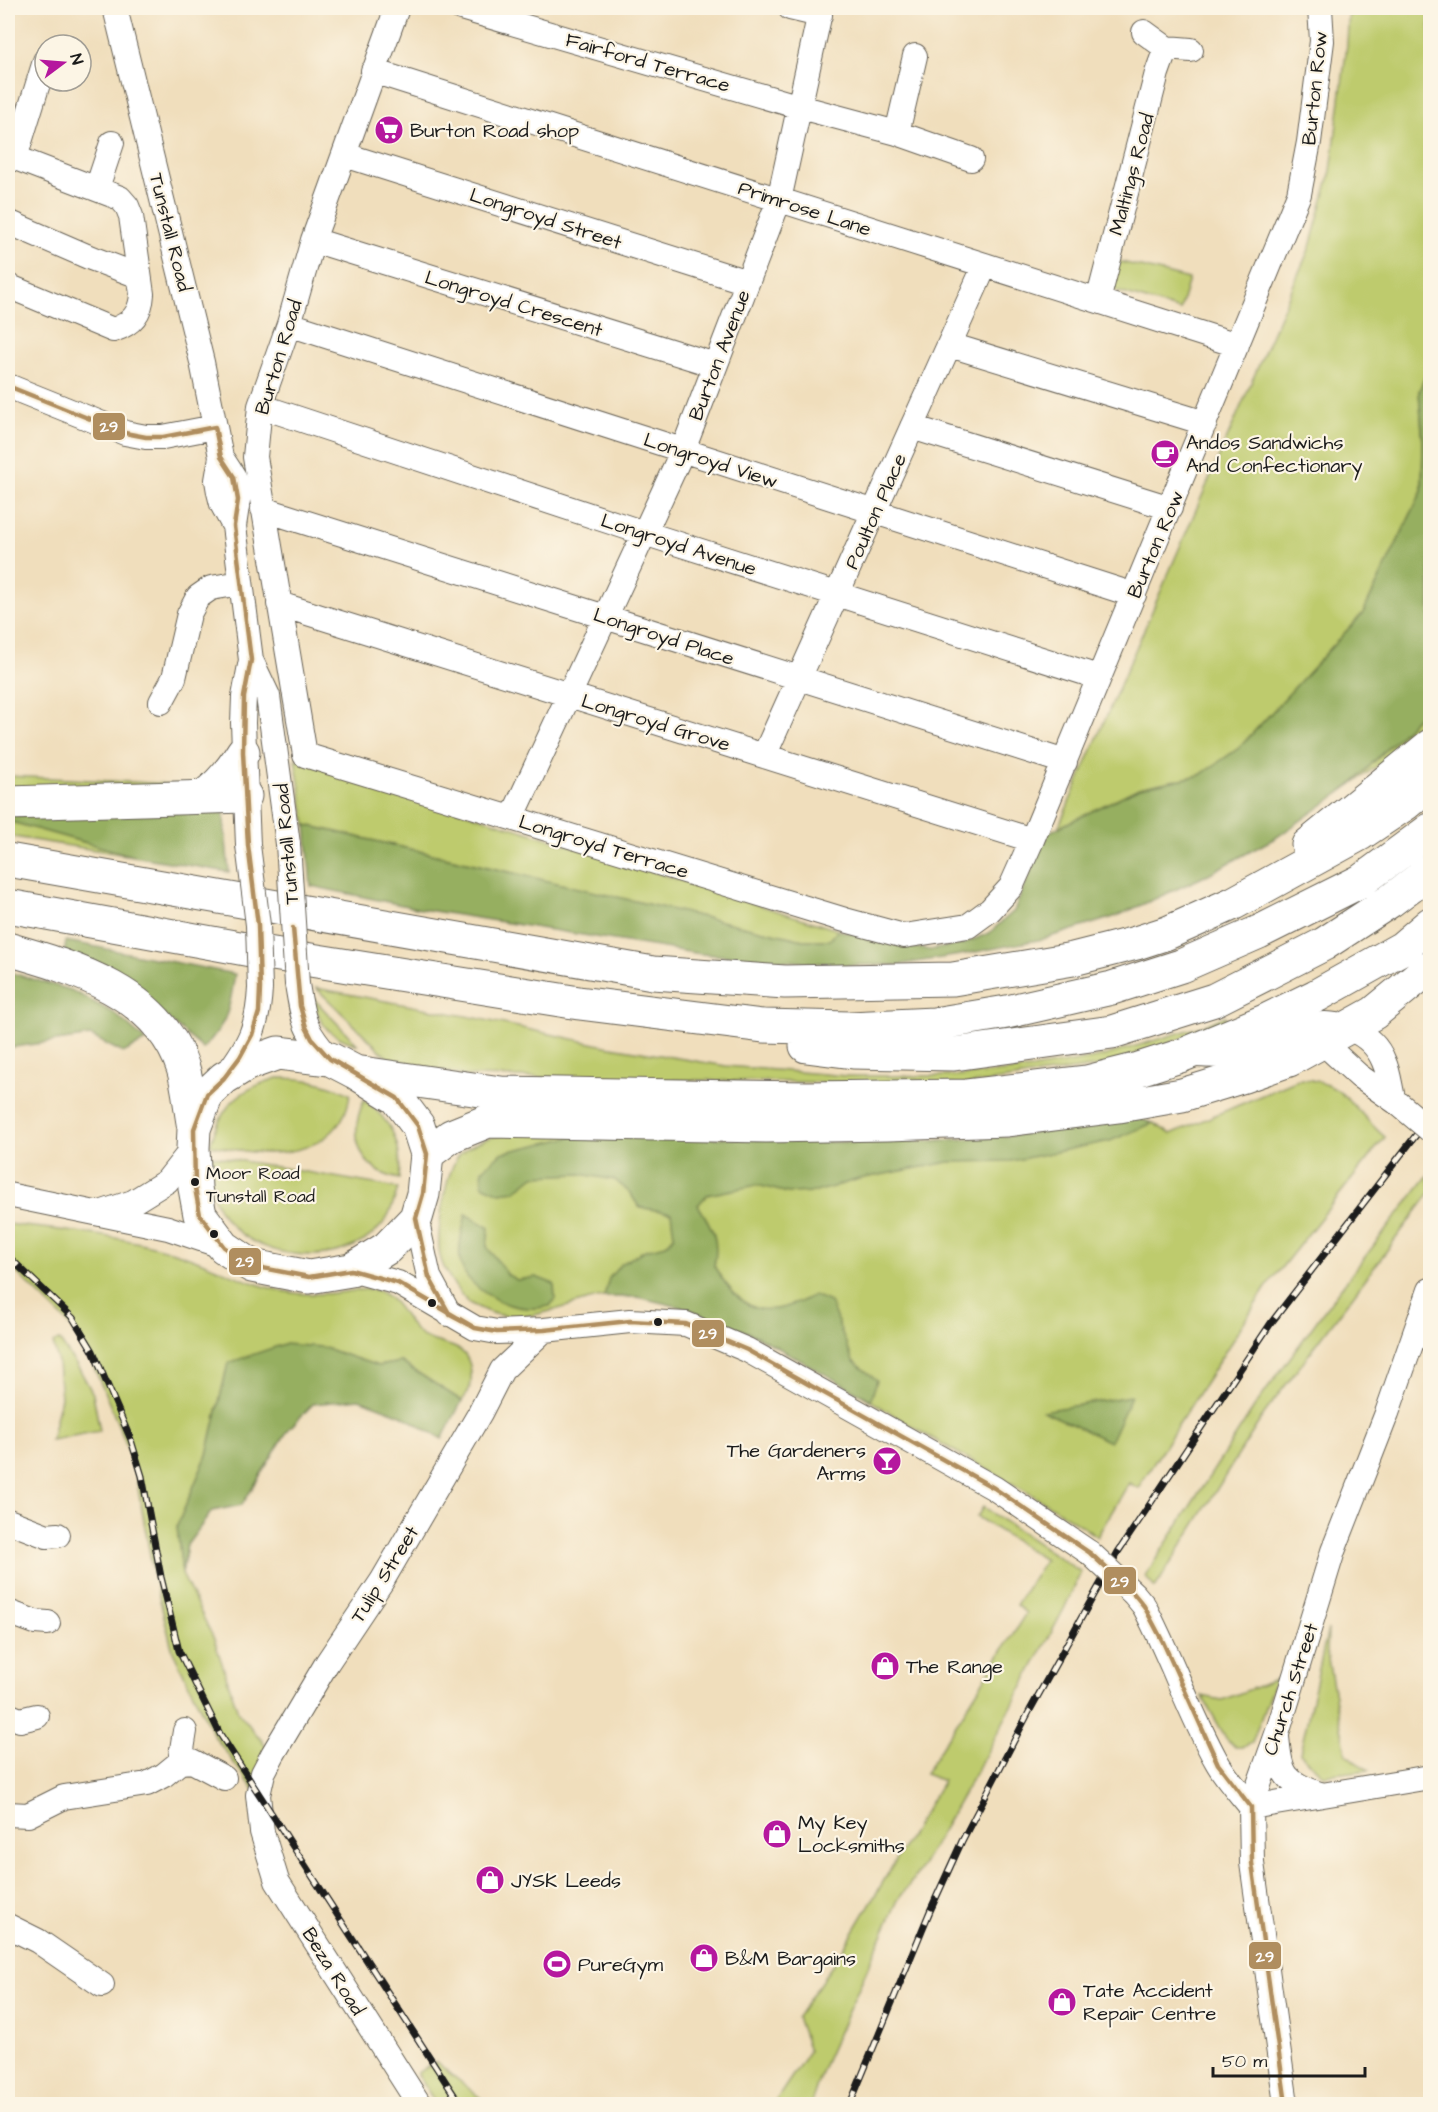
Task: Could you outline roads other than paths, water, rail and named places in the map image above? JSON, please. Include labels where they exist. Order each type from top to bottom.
[{"type":"highway","points":[[1234,903],[1431,746]]},
{"type":"highway","points":[[203,797],[231,772],[243,752]]},
{"type":"highway","points":[[8,860],[653,973],[785,982],[953,979],[1073,959],[1136,944],[1167,933],[1234,903],[1360,834],[1405,804],[1431,783]]},
{"type":"highway","points":[[8,803],[245,796]]},
{"type":"highway","points":[[8,906],[267,953],[579,1004],[764,1026],[850,1029],[934,1024],[1007,1012],[1112,988],[1181,966],[1259,932],[1361,881],[1431,830]]},
{"type":"highway","points":[[361,968],[658,1029],[853,1052],[954,1054],[1112,1032],[1214,1000],[1324,944],[1431,871]]},
{"type":"highway","points":[[193,1139],[207,1094],[224,1078],[248,1064],[278,1053],[501,1093],[807,1098],[967,1096],[1088,1082],[1183,1055],[1265,1021],[1402,948],[1431,924]]},
{"type":"highway","points":[[8,949],[91,975],[139,1005],[165,1033],[183,1069],[193,1139],[195,1188],[200,1215],[224,1247],[252,1266],[309,1277],[351,1270],[387,1248],[416,1218],[423,1194],[427,1154],[418,1126],[397,1098],[342,1065]]},
{"type":"highway","points":[[427,1154],[451,1136],[488,1120],[766,1126],[1008,1120],[1119,1106],[1182,1095],[1289,1060],[1331,1031],[1374,1013],[1431,967]]},
{"type":"street","name":"Tunstall Road","points":[[115,8],[199,350],[221,457],[234,477],[238,500],[234,526],[251,660],[267,696],[285,812],[297,984],[302,1017],[312,1039],[342,1065]]},
{"type":"street","name":"Burton Road","points":[[305,755],[255,457],[260,406],[289,324],[313,240],[397,8]]},
{"type":"street","name":"Fairford Terrace","points":[[461,8],[897,133],[971,159]]},
{"type":"street","points":[[790,8],[821,11]]},
{"type":"street","name":"Burton Row","points":[[904,936],[968,926],[990,910],[1011,887],[1065,762],[1098,677],[1299,194],[1309,142],[1322,41],[1320,8]]},
{"type":"street","name":"Burton Avenue","points":[[512,818],[682,450],[779,200],[821,11]]},
{"type":"street","points":[[1144,32],[1166,48],[1191,50]]},
{"type":"street","name":"Maltings Road","points":[[1098,301],[1157,73],[1166,48]]},
{"type":"street","points":[[897,133],[915,56]]},
{"type":"street","name":"Primrose Lane","points":[[373,71],[1237,345]]},
{"type":"street","points":[[34,93],[11,157],[97,188],[112,143]]},
{"type":"street","name":"Longroyd Street","points":[[345,155],[747,282]]},
{"type":"street","name":"Tunstall Road","points":[[8,286],[113,330],[131,321],[138,313],[141,304],[140,276],[131,216],[127,206],[120,198],[97,188]]},
{"type":"street","points":[[8,222],[91,258],[140,276]]},
{"type":"street","name":"Longroyd Crescent","points":[[313,240],[715,365]]},
{"type":"street","name":"Poulton Place","points":[[764,756],[985,265]]},
{"type":"street","name":"Longroyd View","points":[[289,324],[1134,595]]},
{"type":"street","points":[[950,345],[1204,423]]},
{"type":"street","points":[[8,386],[125,433],[163,437],[215,427]]},
{"type":"street","name":"Longroyd Avenue","points":[[260,406],[645,533],[1098,677]]},
{"type":"street","points":[[912,427],[1170,508]]},
{"type":"street","name":"Longroyd Place","points":[[263,509],[1065,762]]},
{"type":"street","points":[[161,702],[174,678],[189,614],[198,597],[211,588],[241,583]]},
{"type":"street","name":"Longroyd Grove","points":[[279,604],[1032,840]]},
{"type":"street","name":"Tunstall Road","points":[[224,1078],[240,1057],[252,1035],[259,1012],[258,925],[248,845],[243,752],[244,697],[251,660]]},
{"type":"street","name":"Longroyd Terrace","points":[[305,755],[834,917],[904,936]]},
{"type":"street","points":[[245,796],[265,802],[285,812]]},
{"type":"street","points":[[1339,983],[1326,1002],[1331,1031],[1359,1076],[1396,1101],[1431,1130]]},
{"type":"street","points":[[1183,1055],[1242,1055],[1292,1032],[1331,1031],[1365,1037],[1385,1062],[1396,1101]]},
{"type":"street","points":[[98,1213],[133,1202],[167,1181],[193,1139]]},
{"type":"street","points":[[8,1195],[168,1228],[224,1247]]},
{"type":"street","points":[[416,1218],[429,1277],[450,1316]]},
{"type":"street","points":[[351,1270],[398,1283],[450,1316],[475,1328],[497,1332],[544,1330],[630,1321],[686,1324],[747,1350],[994,1488],[1090,1553],[1144,1606],[1163,1642],[1218,1764],[1251,1807],[1431,1777]]},
{"type":"street","name":"Church Street","points":[[1286,2104],[1252,1863],[1251,1807],[1277,1734],[1333,1551],[1387,1413],[1431,1290]]},
{"type":"street","name":"Tulip Street","points":[[262,1832],[258,1795],[263,1773],[273,1754],[327,1663],[382,1581],[480,1413],[502,1370],[544,1330]]},
{"type":"street","points":[[8,1521],[46,1536],[58,1535]]},
{"type":"street","points":[[8,1612],[34,1622],[48,1623]]},
{"type":"street","points":[[8,1715],[20,1720],[37,1716]]},
{"type":"street","points":[[180,1762],[185,1731]]},
{"type":"street","points":[[1277,1734],[1280,1762],[1286,1778],[1298,1786],[1323,1795]]},
{"type":"street","points":[[8,1814],[28,1815],[64,1797],[147,1784],[164,1775],[180,1762],[192,1761],[224,1778]]},
{"type":"street","name":"Beza Road","points":[[262,1832],[277,1881],[419,2104]]},
{"type":"street","points":[[8,1926],[38,1941],[102,1985]]},
{"type":"railway","points":[[850,2104],[930,1911],[962,1841],[1030,1710],[1118,1552],[1271,1323],[1430,1117]]},
{"type":"railway","points":[[8,1256],[73,1318],[93,1351],[131,1440],[142,1476],[161,1577],[179,1651],[220,1734],[460,2104]]},
{"type":"place","name":"Burton Road shop","points":[[389,130]]},
{"type":"place","name":"Andos Sandwichs And Confectionary","points":[[1165,454]]},
{"type":"place","name":"Moor Road Tunstall Road","points":[[195,1182]]},
{"type":"place","name":"The Gardeners Arms","points":[[887,1461]]},
{"type":"place","name":"The Range","points":[[885,1666]]},
{"type":"place","name":"My Key Locksmiths","points":[[777,1834]]},
{"type":"place","name":"JYSK Leeds","points":[[490,1880]]},
{"type":"place","name":"B&M Bargains","points":[[704,1958]]},
{"type":"place","name":"PureGym","points":[[557,1964]]},
{"type":"place","name":"Tate Accident Repair Centre","points":[[1062,2002]]}]
